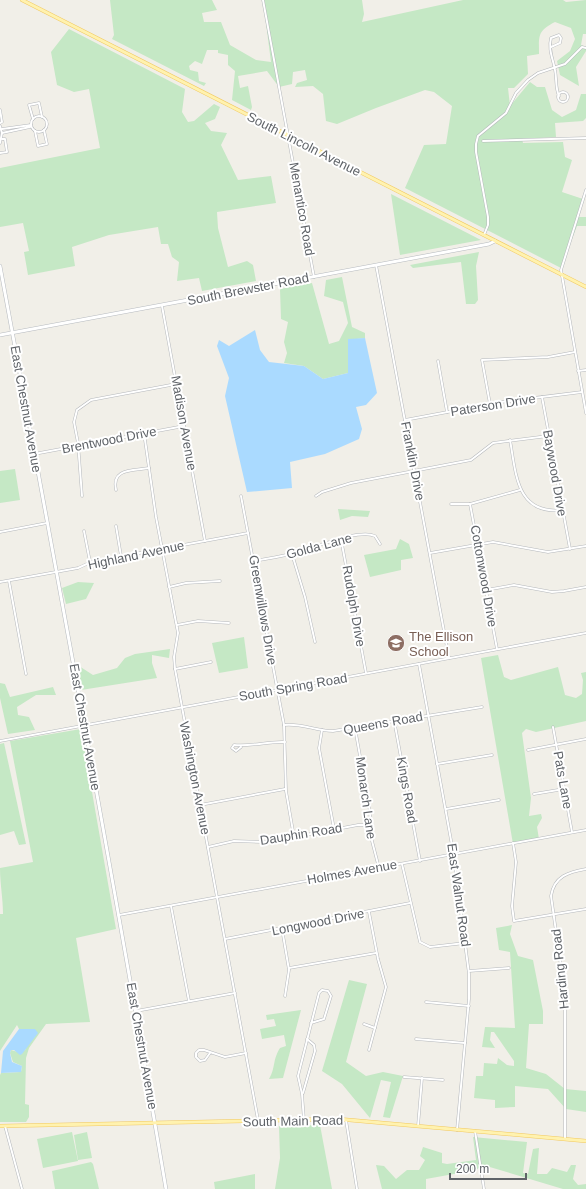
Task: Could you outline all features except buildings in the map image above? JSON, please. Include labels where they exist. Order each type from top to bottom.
[{"type":"main road","name":"South Lincoln Avenue","points":[[22,0],[586,287]]},
{"type":"main road","name":"South Main Road","points":[[0,1126],[346,1120],[586,1141]]},
{"type":"street","name":"Menantico Road","points":[[263,0],[314,277]]},
{"type":"street","points":[[551,47],[560,43],[561,38],[559,35],[551,38],[551,47],[555,67],[556,87],[559,99],[562,102],[568,100],[568,96],[565,93],[561,93],[559,96]]},
{"type":"street","points":[[484,235],[488,225],[488,217],[476,152],[476,139],[506,113],[516,93],[528,80],[538,73],[572,59],[582,47],[586,48]]},
{"type":"street","points":[[2,132],[30,127],[33,120],[30,105],[39,103],[42,117],[47,123],[44,130],[47,144],[38,146],[35,131],[31,125]]},
{"type":"street","points":[[0,110],[2,122],[0,123]]},
{"type":"street","points":[[33,120],[37,117],[42,117]]},
{"type":"street","points":[[2,129],[31,125]]},
{"type":"street","points":[[0,126],[2,129],[2,139],[0,143]]},
{"type":"street","points":[[35,131],[40,132],[44,130]]},
{"type":"street","points":[[483,141],[586,138]]},
{"type":"street","points":[[0,153],[7,152],[5,139],[2,139]]},
{"type":"street","points":[[586,190],[561,268],[574,352],[586,413]]},
{"type":"street","name":"South Brewster Road","points":[[0,335],[489,244],[495,241]]},
{"type":"street","name":"Franklin Drive","points":[[376,265],[449,658]]},
{"type":"street","name":"East Chestnut Avenue","points":[[0,266],[85,725],[156,1124],[166,1189]]},
{"type":"street","name":"Madison Avenue","points":[[162,306],[205,541]]},
{"type":"street","points":[[490,404],[482,360],[548,357],[574,352]]},
{"type":"street","points":[[438,361],[447,412]]},
{"type":"street","points":[[578,371],[586,370]]},
{"type":"street","points":[[82,496],[78,446],[74,422],[77,410],[90,400],[176,384]]},
{"type":"street","name":"Paterson Drive","points":[[405,420],[490,404],[582,392]]},
{"type":"street","name":"Baywood Drive","points":[[542,397],[570,549]]},
{"type":"street","name":"Brentwood Drive","points":[[34,454],[184,426]]},
{"type":"street","name":"Washington Avenue","points":[[144,433],[162,549],[177,625],[178,633],[174,657],[175,669],[258,1121]]},
{"type":"street","points":[[316,496],[322,492],[347,484],[471,460],[493,443],[548,436]]},
{"type":"street","points":[[510,440],[520,490],[529,501],[537,507],[550,510],[562,510]]},
{"type":"street","points":[[116,490],[114,480],[118,475],[149,468]]},
{"type":"street","points":[[451,504],[470,504],[520,490]]},
{"type":"street","name":"Greenwillows Drive","points":[[241,496],[284,725],[286,789],[294,837]]},
{"type":"street","name":"Cottonwood Drive","points":[[470,504],[497,649]]},
{"type":"street","points":[[0,532],[47,523]]},
{"type":"street","points":[[116,526],[121,556]]},
{"type":"street","points":[[84,532],[90,562]]},
{"type":"street","name":"Highland Avenue","points":[[0,582],[78,568],[90,562],[248,533]]},
{"type":"street","name":"Golda Lane","points":[[254,561],[292,554],[341,539],[369,534],[377,538],[380,544]]},
{"type":"street","name":"Rudolph Drive","points":[[341,539],[366,673]]},
{"type":"street","points":[[430,553],[499,542],[548,552],[586,546]]},
{"type":"street","points":[[292,554],[305,597],[315,642]]},
{"type":"street","points":[[9,581],[26,674]]},
{"type":"street","points":[[169,587],[186,583],[220,581]]},
{"type":"street","points":[[486,590],[514,585],[556,592],[586,587]]},
{"type":"street","points":[[177,625],[198,621],[229,623]]},
{"type":"street","name":"South Spring Road","points":[[0,741],[586,633]]},
{"type":"street","points":[[175,669],[211,662]]},
{"type":"street","name":"East Walnut Road","points":[[419,664],[454,854],[469,971],[469,1006],[457,1130]]},
{"type":"street","name":"Queens Road","points":[[284,725],[304,725],[322,730],[333,731],[428,714],[482,707]]},
{"type":"street","name":"Kings Road","points":[[394,720],[420,860]]},
{"type":"street","name":"Monarch Lane","points":[[354,727],[372,825],[372,841],[379,868]]},
{"type":"street","name":"Pats Lane","points":[[553,727],[572,832]]},
{"type":"street","points":[[322,730],[319,748],[334,830]]},
{"type":"street","points":[[528,750],[586,739]]},
{"type":"street","points":[[241,747],[236,751],[232,748],[234,745],[246,746],[268,742],[285,742]]},
{"type":"street","points":[[437,764],[492,755]]},
{"type":"street","points":[[200,805],[286,789]]},
{"type":"street","points":[[534,794],[564,789]]},
{"type":"street","points":[[446,809],[499,800]]},
{"type":"street","name":"Dauphin Road","points":[[208,846],[234,841],[262,842],[358,825],[372,825]]},
{"type":"street","name":"Holmes Avenue","points":[[119,915],[586,830]]},
{"type":"street","points":[[513,843],[516,862],[512,893],[514,920],[517,921],[586,909]]},
{"type":"street","points":[[402,864],[418,939],[424,945],[434,948],[465,943]]},
{"type":"street","name":"Harding Road","points":[[565,1139],[565,995],[557,949],[551,896],[555,884],[566,874],[586,869]]},
{"type":"street","name":"Longwood Drive","points":[[225,939],[410,903]]},
{"type":"street","points":[[171,906],[189,1001]]},
{"type":"street","points":[[369,912],[376,952],[386,987],[369,1050]]},
{"type":"street","points":[[282,929],[289,968],[285,996]]},
{"type":"street","points":[[289,968],[376,952]]},
{"type":"street","points":[[469,971],[509,968]]},
{"type":"street","points":[[304,1120],[302,1094],[298,1076],[311,1023],[319,993],[322,990],[328,991],[331,996],[324,1019],[311,1023]]},
{"type":"street","points":[[136,1011],[235,992]]},
{"type":"street","points":[[426,1002],[469,1006]]},
{"type":"street","points":[[364,1024],[375,1028]]},
{"type":"street","points":[[302,1094],[315,1051],[314,1045],[307,1039]]},
{"type":"street","points":[[416,1039],[465,1043]]},
{"type":"street","points":[[210,1053],[205,1060],[200,1061],[196,1057],[196,1053],[199,1050],[225,1057],[246,1053]]},
{"type":"street","points":[[404,1076],[443,1080]]},
{"type":"street","points":[[418,1126],[422,1078]]},
{"type":"street","points":[[346,1120],[357,1189]]},
{"type":"street","points":[[5,1126],[22,1189]]},
{"type":"street","points":[[475,1131],[484,1189]]},
{"type":"green space","points":[[110,0],[212,0],[217,10],[202,13],[204,22],[221,22],[230,45],[256,60],[271,62],[263,0],[362,0],[364,14],[362,22],[463,0],[563,0],[566,2],[586,0],[586,34],[583,34],[581,45],[586,47],[586,51],[576,67],[579,86],[560,75],[557,61],[570,51],[575,39],[571,28],[555,22],[545,28],[540,35],[539,54],[527,56],[528,74],[514,88],[508,88],[510,106],[530,82],[537,87],[545,87],[552,110],[562,117],[576,110],[581,94],[586,94],[586,118],[583,121],[555,123],[556,137],[522,139],[523,143],[563,142],[565,157],[572,160],[562,192],[583,199],[578,217],[586,217],[586,226],[577,226],[561,268],[405,188],[424,145],[446,144],[452,106],[434,92],[425,90],[337,124],[326,121],[323,94],[313,86],[295,87],[297,83],[307,80],[305,70],[293,72],[292,84],[279,87],[267,71],[238,76],[240,88],[248,86],[252,107],[251,110],[232,100],[235,71],[228,65],[228,55],[218,53],[218,50],[207,50],[202,64],[195,61],[189,66],[190,70],[198,72],[199,81],[206,83],[204,86],[112,39],[114,35]]},
{"type":"green space","points":[[69,29],[185,89],[182,112],[188,122],[194,121],[214,104],[220,107],[215,119],[205,123],[211,131],[227,133],[221,145],[238,180],[271,176],[276,203],[217,212],[218,228],[228,267],[247,261],[253,265],[256,281],[202,291],[199,278],[177,281],[179,262],[172,257],[168,244],[161,244],[158,227],[109,235],[72,247],[75,266],[28,275],[24,252],[29,251],[23,223],[0,227],[0,168],[100,148],[89,89],[74,92],[57,85],[51,52]]},
{"type":"green space","points":[[391,194],[481,240],[400,255]]},
{"type":"green space","points":[[479,252],[476,266],[478,300],[475,304],[466,304],[461,262],[413,268],[410,265]]},
{"type":"green space","points":[[342,277],[352,327],[365,333],[365,338],[348,340],[348,373],[323,379],[304,366],[284,363],[287,353],[284,342],[288,322],[281,319],[280,289],[312,283],[329,344],[339,341],[348,323],[343,302],[324,296],[326,280]]},
{"type":"green space","points":[[15,469],[20,500],[0,503],[0,471]]},
{"type":"green space","points":[[338,509],[370,511],[368,517],[352,516],[340,520]]},
{"type":"green space","points":[[400,539],[409,544],[413,558],[401,560],[401,570],[370,577],[364,555],[396,549]]},
{"type":"green space","points":[[78,582],[94,583],[86,599],[66,604],[62,588]]},
{"type":"green space","points":[[244,637],[248,668],[219,673],[212,643]]},
{"type":"green space","points":[[170,649],[169,658],[152,655],[152,663],[157,678],[81,690],[79,666],[93,675],[117,668],[125,658],[135,654]]},
{"type":"green space","points":[[498,655],[504,677],[511,680],[558,667],[565,695],[576,698],[582,694],[583,680],[581,673],[586,672],[586,721],[536,732],[526,729],[522,733],[531,798],[529,816],[541,814],[542,818],[537,827],[539,839],[513,844],[481,658]]},
{"type":"green space","points":[[0,683],[5,684],[10,697],[53,687],[56,695],[36,695],[17,707],[18,715],[29,717],[35,730],[8,734],[0,698]]},
{"type":"green space","points":[[81,729],[116,929],[76,938],[90,1022],[46,1024],[29,1048],[26,1058],[25,1104],[29,1105],[29,1117],[26,1122],[0,1122],[0,1075],[1,1073],[21,1072],[22,1066],[13,1062],[10,1053],[11,1050],[18,1052],[25,1050],[35,1029],[19,1029],[17,1025],[0,1051],[0,914],[3,914],[0,868],[33,862],[10,741]]},
{"type":"green space","points":[[4,743],[26,844],[19,845],[14,831],[0,835],[0,744]]},
{"type":"green space","points":[[512,925],[510,934],[518,956],[533,960],[543,1011],[543,1024],[529,1024],[526,1068],[546,1074],[565,1089],[586,1091],[586,1112],[566,1109],[548,1089],[515,1086],[515,1107],[495,1108],[495,1100],[474,1098],[476,1076],[483,1076],[484,1063],[497,1064],[498,1058],[507,1065],[514,1066],[514,1061],[494,1032],[491,1032],[490,1040],[495,1048],[482,1047],[485,1027],[515,1028],[510,952],[499,950],[496,928]]},
{"type":"green space","points":[[349,980],[367,984],[346,1062],[366,1076],[383,1072],[403,1076],[390,1118],[383,1117],[391,1082],[381,1080],[370,1118],[342,1084],[322,1071]]},
{"type":"green space","points":[[301,1010],[283,1078],[269,1079],[280,1048],[286,1046],[284,1035],[262,1039],[260,1029],[276,1026],[274,1019],[267,1020],[266,1015]]},
{"type":"green space","points":[[320,1125],[332,1189],[275,1189],[280,1158],[279,1126]]},
{"type":"green space","points":[[72,1132],[78,1161],[43,1168],[37,1139]]},
{"type":"green space","points":[[87,1132],[92,1158],[78,1160],[74,1135]]},
{"type":"green space","points":[[473,1137],[527,1142],[523,1173],[528,1174],[533,1149],[539,1148],[537,1174],[547,1174],[552,1168],[567,1172],[571,1165],[576,1165],[573,1179],[578,1185],[586,1184],[586,1189],[563,1189],[483,1165],[476,1170],[426,1179],[426,1189],[382,1189],[376,1165],[384,1166],[396,1179],[407,1170],[419,1170],[425,1160],[420,1156],[423,1147],[442,1153],[442,1163],[447,1164],[476,1160]]},
{"type":"green space","points":[[91,1162],[93,1164],[99,1189],[55,1189],[52,1171]]},
{"type":"green space","points":[[255,1174],[255,1189],[215,1189],[214,1182]]},
{"type":"water","points":[[255,330],[260,350],[269,362],[304,366],[323,379],[348,373],[348,339],[365,338],[377,393],[366,405],[356,407],[362,429],[359,439],[325,454],[290,462],[292,488],[247,492],[225,396],[229,378],[217,346],[219,340],[229,346]]},
{"type":"water","points":[[19,1029],[35,1029],[38,1033],[22,1054],[20,1055],[14,1050],[11,1050],[10,1053],[12,1062],[22,1066],[21,1072],[1,1073],[3,1051]]},
{"type":"place","name":"The Ellison School","points":[[396,643]]}]
